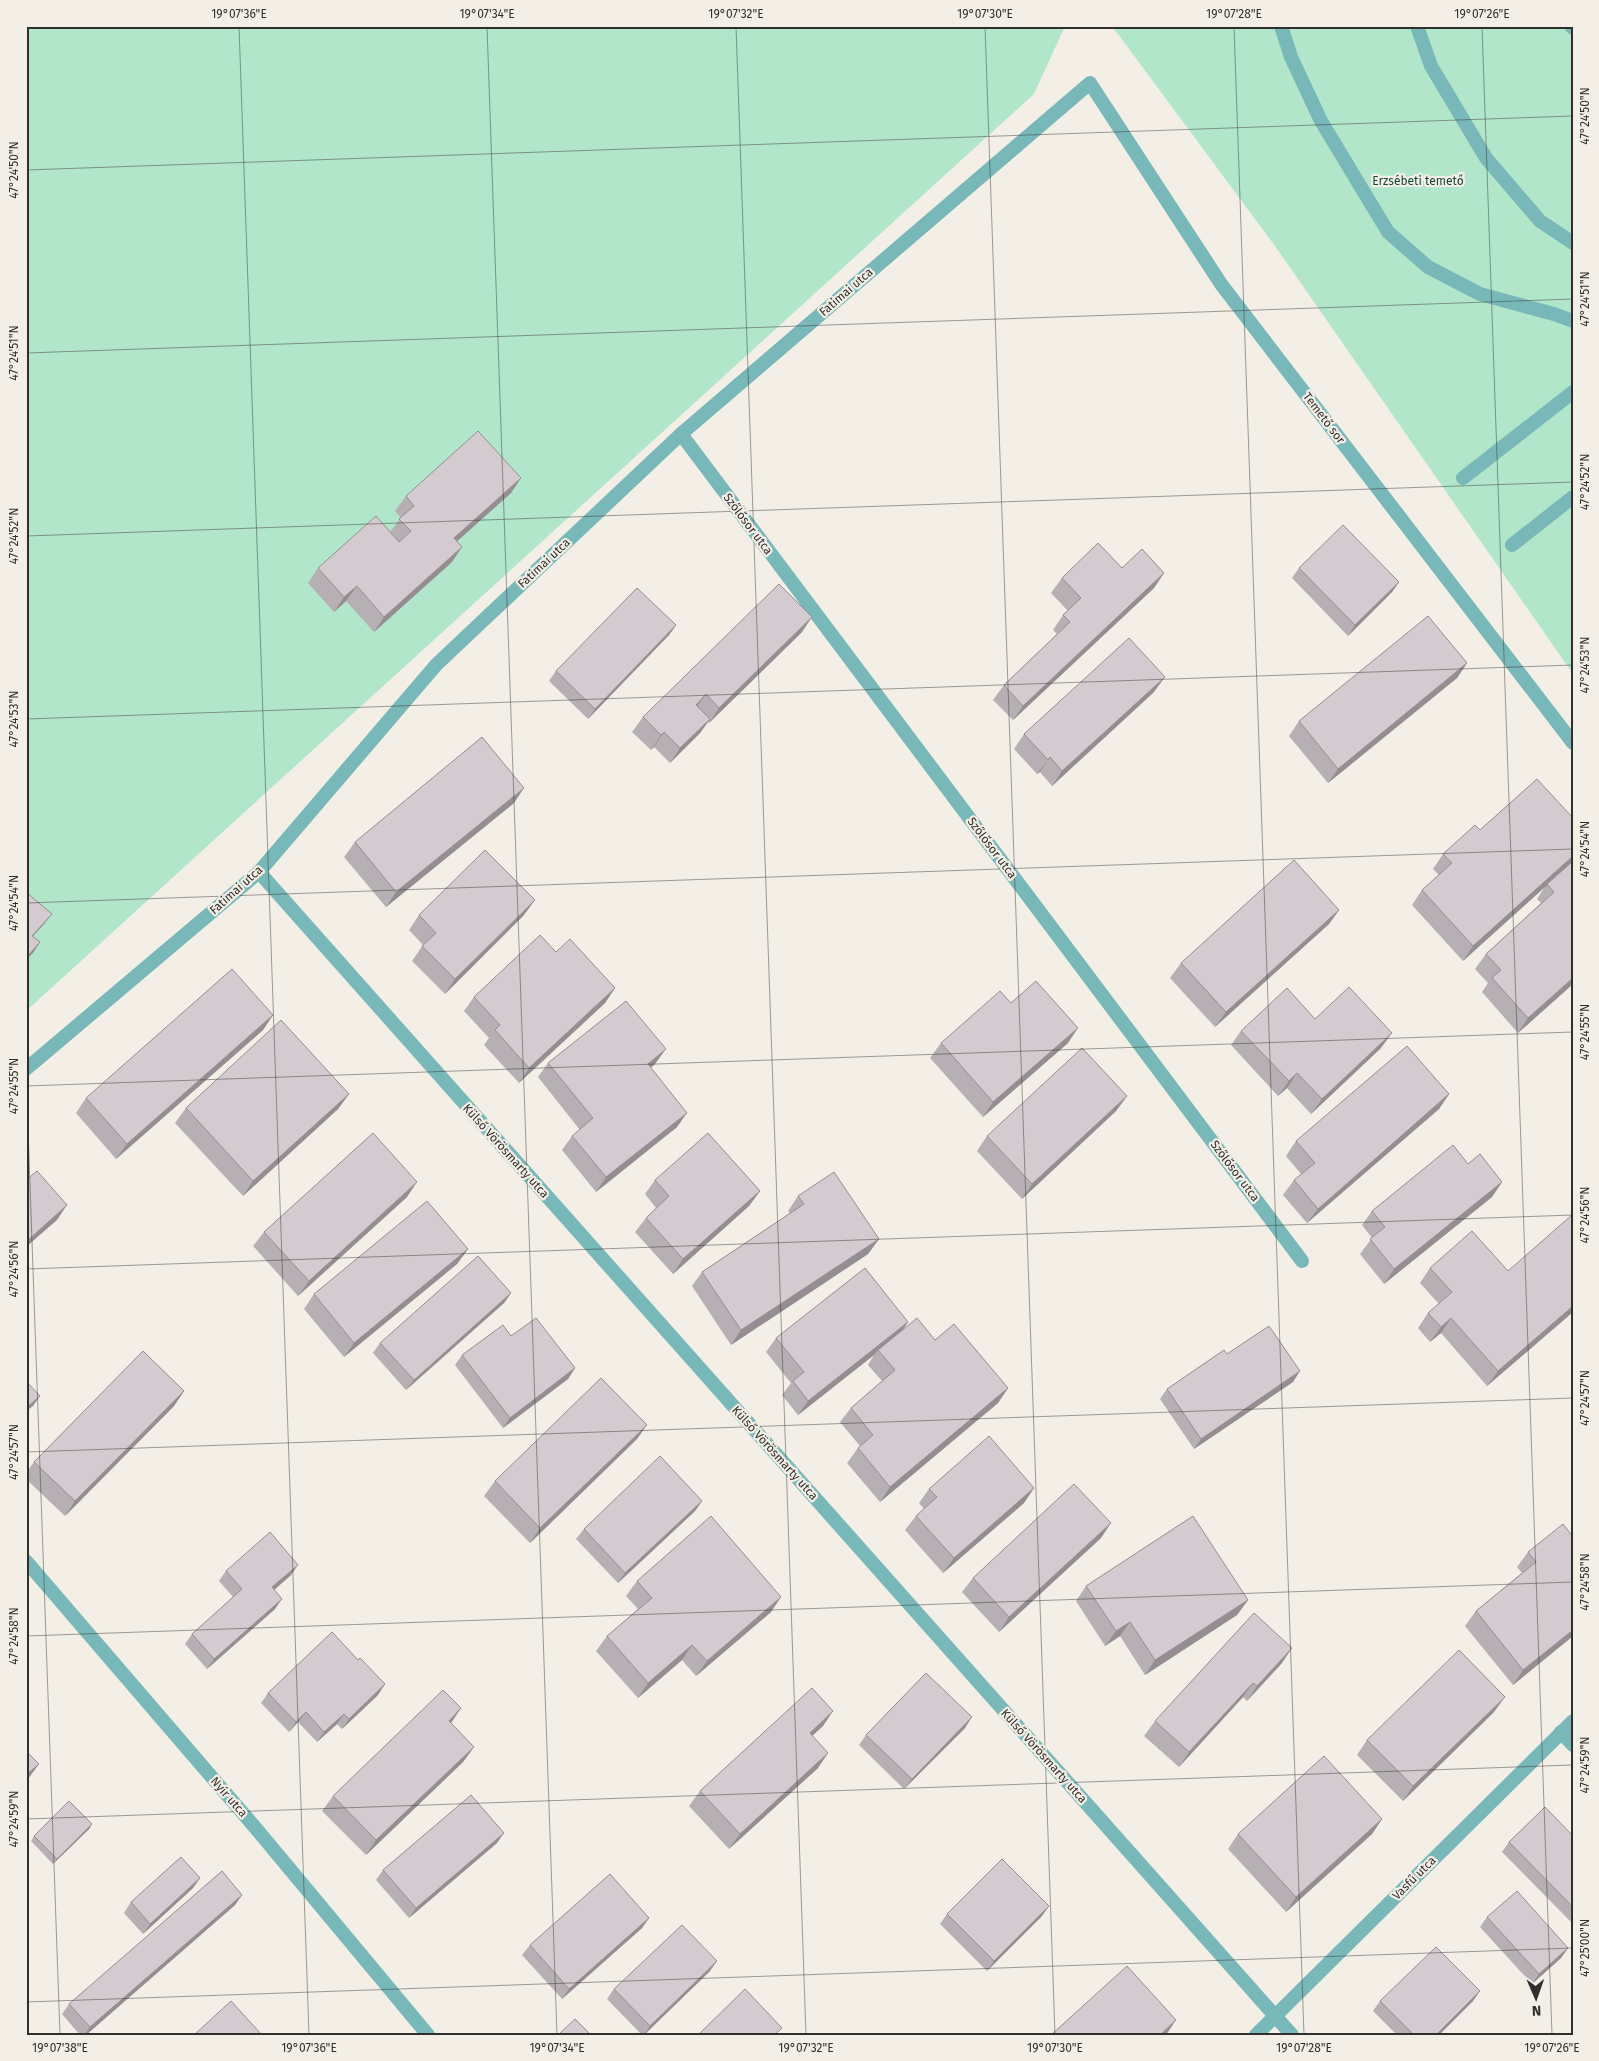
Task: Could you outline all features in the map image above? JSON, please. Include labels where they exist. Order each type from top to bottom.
[{"type":"street","points":[[1281,26],[1291,57],[1321,121],[1388,232],[1428,267],[1480,294],[1573,321]]},
{"type":"street","points":[[1417,26],[1431,66],[1486,158],[1540,221],[1573,243]]},
{"type":"street","name":"Fatimai utca","points":[[26,1069],[258,872],[436,665],[681,434],[1090,83]]},
{"type":"street","name":"Temető sor","points":[[1090,83],[1221,284],[1573,743]]},
{"type":"street","points":[[1463,478],[1573,392]]},
{"type":"street","name":"Szőlősor utca","points":[[681,434],[1302,1261]]},
{"type":"street","points":[[1512,545],[1573,497]]},
{"type":"street","name":"Külső Vörösmarty utca","points":[[258,872],[1292,2035]]},
{"type":"street","name":"Nyír utca","points":[[26,1561],[259,1832],[428,2035]]},
{"type":"street","name":"Vasfű utca","points":[[1256,2035],[1573,1721]]},
{"type":"street","points":[[1561,1732],[1573,1745]]},
{"type":"green space","points":[[26,26],[1065,26],[1034,94],[26,1011]]},
{"type":"green space","name":"Erzsébeti temető","points":[[1112,26],[1573,26],[1573,674],[1275,246]]},
{"type":"building","points":[[478,431],[521,478],[454,538],[462,547],[384,617],[357,586],[344,597],[318,568],[376,516],[399,542],[411,531],[399,519],[414,506],[406,496]]},
{"type":"building","points":[[1343,525],[1399,582],[1355,625],[1299,568]]},
{"type":"building","points":[[1098,543],[1122,568],[1142,549],[1164,573],[1023,706],[1004,685],[1070,622],[1063,615],[1081,598],[1062,578]]},
{"type":"building","points":[[779,584],[812,617],[719,708],[706,694],[696,705],[710,719],[680,748],[664,732],[661,735],[643,717]]},
{"type":"building","points":[[637,588],[676,625],[595,709],[556,671]]},
{"type":"building","points":[[1428,616],[1467,663],[1338,769],[1299,721]]},
{"type":"building","points":[[1129,638],[1165,677],[1062,771],[1050,757],[1048,760],[1024,734]]},
{"type":"building","points":[[482,737],[524,788],[396,892],[355,842]]},
{"type":"building","points":[[1537,779],[1573,818],[1573,856],[1473,946],[1422,890],[1452,863],[1443,854],[1475,825],[1480,830]]},
{"type":"building","points":[[485,850],[535,900],[455,979],[422,946],[436,933],[419,915]]},
{"type":"building","points":[[1294,860],[1339,910],[1226,1012],[1181,963]]},
{"type":"building","points":[[1573,861],[1573,978],[1528,1018],[1492,978],[1501,970],[1486,954],[1554,892],[1547,884]]},
{"type":"building","points":[[26,892],[52,914],[32,936],[40,942],[26,958]]},
{"type":"building","points":[[540,935],[556,952],[570,939],[615,988],[529,1068],[495,1030],[500,1025],[474,997]]},
{"type":"building","points":[[232,969],[273,1015],[127,1144],[86,1098]]},
{"type":"building","points":[[1036,981],[1078,1028],[993,1102],[941,1043],[1000,991],[1011,1003]]},
{"type":"building","points":[[1349,987],[1392,1033],[1322,1099],[1297,1073],[1289,1081],[1241,1031],[1287,988],[1315,1019]]},
{"type":"building","points":[[626,1001],[666,1049],[648,1064],[687,1113],[606,1177],[572,1136],[593,1118],[548,1063]]},
{"type":"building","points":[[281,1020],[349,1094],[253,1181],[186,1108]]},
{"type":"building","points":[[1407,1046],[1449,1094],[1318,1209],[1294,1180],[1315,1163],[1296,1141]]},
{"type":"building","points":[[1082,1048],[1127,1096],[1032,1184],[987,1136]]},
{"type":"building","points":[[373,1133],[417,1182],[309,1281],[264,1232]]},
{"type":"building","points":[[708,1133],[760,1191],[683,1259],[646,1218],[669,1196],[655,1180]]},
{"type":"building","points":[[1453,1145],[1468,1164],[1480,1154],[1502,1182],[1394,1269],[1370,1239],[1385,1227],[1372,1211]]},
{"type":"building","points":[[37,1171],[67,1205],[26,1242],[26,1180]]},
{"type":"building","points":[[834,1172],[879,1239],[741,1330],[702,1272],[804,1204],[798,1196]]},
{"type":"building","points":[[427,1201],[468,1249],[354,1343],[314,1294]]},
{"type":"building","points":[[1573,1214],[1573,1306],[1498,1371],[1451,1318],[1441,1327],[1428,1313],[1452,1292],[1430,1268],[1472,1231],[1508,1271]]},
{"type":"building","points":[[478,1256],[511,1293],[414,1380],[380,1343]]},
{"type":"building","points":[[865,1268],[908,1322],[808,1401],[793,1381],[804,1372],[776,1338]]},
{"type":"building","points":[[536,1318],[575,1368],[510,1418],[462,1355],[503,1325],[511,1336]]},
{"type":"building","points":[[917,1318],[935,1340],[954,1324],[1008,1388],[890,1487],[858,1448],[873,1435],[851,1408],[895,1370],[878,1350]]},
{"type":"building","points":[[1269,1326],[1300,1371],[1201,1439],[1167,1389],[1224,1350],[1227,1354]]},
{"type":"building","points":[[143,1351],[184,1391],[75,1501],[34,1462]]},
{"type":"building","points":[[601,1378],[647,1425],[540,1528],[495,1481]]},
{"type":"building","points":[[26,1381],[40,1396],[26,1408]]},
{"type":"building","points":[[989,1436],[1034,1488],[954,1558],[916,1516],[937,1497],[929,1489]]},
{"type":"building","points":[[660,1456],[702,1501],[625,1573],[584,1529]]},
{"type":"building","points":[[1074,1484],[1111,1523],[1009,1617],[973,1578]]},
{"type":"building","points":[[711,1516],[781,1597],[707,1661],[692,1645],[648,1683],[607,1636],[652,1598],[637,1581]]},
{"type":"building","points":[[1193,1516],[1248,1600],[1155,1660],[1130,1622],[1116,1631],[1086,1586]]},
{"type":"building","points":[[1563,1524],[1573,1537],[1573,1630],[1523,1670],[1476,1611],[1536,1562],[1528,1552]]},
{"type":"building","points":[[270,1532],[298,1565],[272,1587],[282,1599],[214,1659],[192,1634],[242,1589],[226,1571]]},
{"type":"building","points":[[1254,1613],[1292,1648],[1257,1686],[1253,1683],[1189,1752],[1155,1721]]},
{"type":"building","points":[[332,1632],[358,1660],[360,1658],[385,1684],[349,1719],[344,1714],[324,1732],[306,1712],[296,1722],[268,1693]]},
{"type":"building","points":[[1459,1650],[1505,1697],[1413,1786],[1367,1740]]},
{"type":"building","points":[[926,1673],[972,1717],[912,1779],[866,1735]]},
{"type":"building","points":[[812,1688],[833,1711],[810,1733],[828,1753],[740,1834],[700,1791]]},
{"type":"building","points":[[443,1690],[461,1708],[449,1721],[474,1747],[376,1840],[333,1796]]},
{"type":"building","points":[[26,1751],[39,1764],[26,1775]]},
{"type":"building","points":[[1324,1756],[1382,1819],[1296,1897],[1238,1834]]},
{"type":"building","points":[[471,1795],[504,1833],[416,1908],[383,1870]]},
{"type":"building","points":[[69,1801],[92,1824],[57,1859],[34,1836]]},
{"type":"building","points":[[1545,1807],[1573,1836],[1573,1907],[1509,1842]]},
{"type":"building","points":[[181,1857],[200,1878],[150,1924],[131,1902]]},
{"type":"building","points":[[1002,1859],[1049,1906],[994,1961],[947,1914]]},
{"type":"building","points":[[222,1871],[242,1895],[90,2027],[69,2004]]},
{"type":"building","points":[[610,1874],[649,1918],[569,1989],[530,1945]]},
{"type":"building","points":[[1517,1891],[1568,1948],[1539,1974],[1487,1917]]},
{"type":"building","points":[[682,1925],[717,1961],[650,2026],[614,1989]]},
{"type":"building","points":[[1436,1947],[1480,1991],[1436,2035],[1414,2035],[1380,2001]]},
{"type":"building","points":[[1127,1966],[1176,2020],[1160,2035],[1051,2035]]},
{"type":"building","points":[[745,1989],[782,2028],[774,2035],[698,2035]]},
{"type":"building","points":[[231,2001],[262,2035],[194,2035]]},
{"type":"building","points":[[575,2019],[591,2035],[558,2035]]}]
